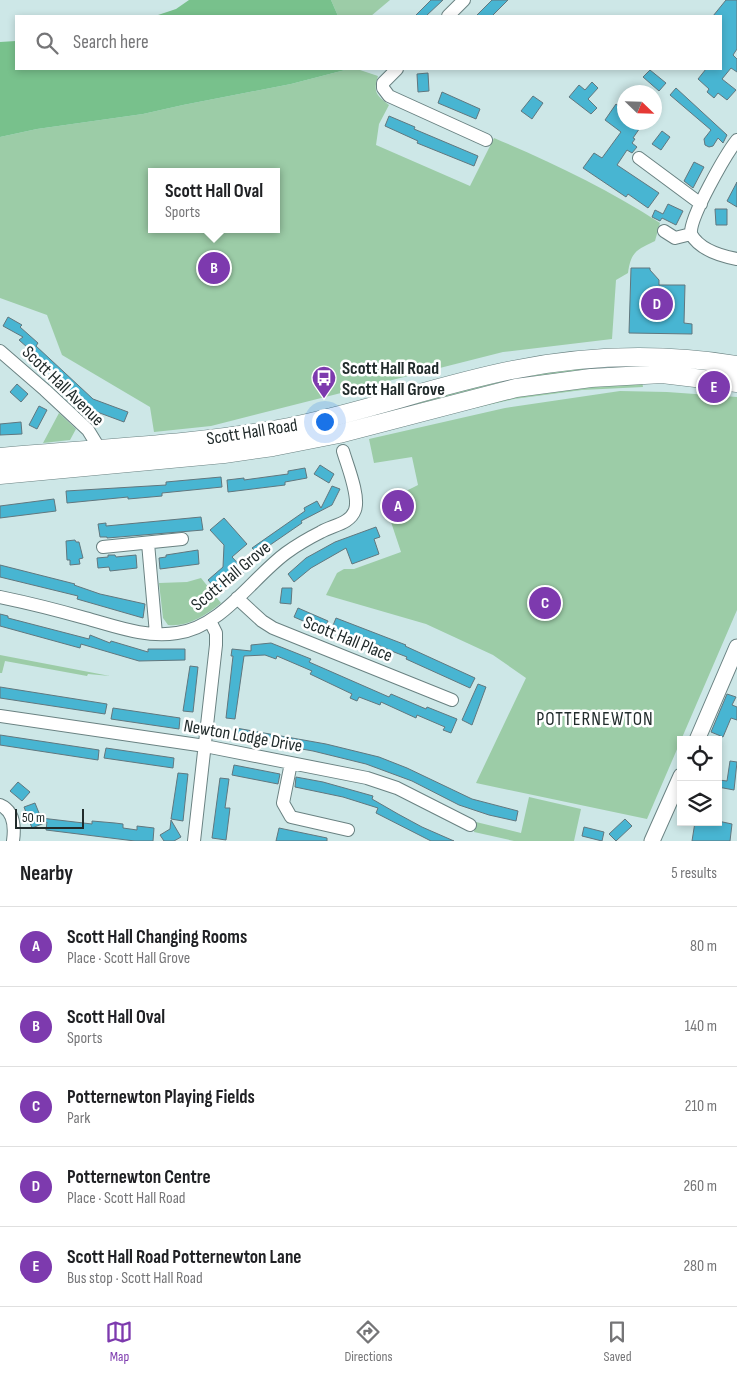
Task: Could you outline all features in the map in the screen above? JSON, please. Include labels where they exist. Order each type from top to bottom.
[{"type":"highway","name":"Scott Hall Road","points":[[0,476],[224,454],[290,435],[380,404],[512,370],[600,359],[671,358],[737,365]]},
{"type":"highway","points":[[600,359],[602,377]]},
{"type":"highway","name":"Scott Hall Road","points":[[0,458],[99,448],[290,435],[339,434],[516,388],[602,377],[662,374],[737,383]]},
{"type":"highway","points":[[380,404],[385,421]]},
{"type":"highway","points":[[99,448],[102,466]]},
{"type":"main road","points":[[698,736],[735,655]]},
{"type":"main road","points":[[652,841],[679,781]]},
{"type":"street","points":[[449,15],[464,0]]},
{"type":"street","points":[[396,70],[384,83],[382,88],[389,96],[486,140]]},
{"type":"street","points":[[737,140],[701,204],[692,225],[691,234],[699,244],[737,259]]},
{"type":"street","points":[[639,158],[701,204]]},
{"type":"street","points":[[664,231],[676,238],[691,234]]},
{"type":"street","name":"Scott Hall Avenue","points":[[0,351],[88,430],[99,448]]},
{"type":"street","name":"Scott Hall Grove","points":[[0,597],[35,604],[144,634],[178,633],[210,621],[285,554],[302,542],[351,517],[355,511],[356,497],[343,451]]},
{"type":"street","points":[[103,547],[182,540]]},
{"type":"street","points":[[148,543],[156,634]]},
{"type":"street","name":"Scott Hall Place","points":[[237,598],[262,621],[273,628],[452,700]]},
{"type":"street","points":[[194,841],[216,645],[216,633],[210,621]]},
{"type":"street","name":"Newton Lodge Drive","points":[[0,716],[205,746],[367,778],[398,788],[470,825]]},
{"type":"street","points":[[291,762],[283,803],[291,817],[348,830]]},
{"type":"street","points":[[0,805],[7,808],[12,816],[15,841]]},
{"type":"green space","points":[[189,0],[331,0],[338,15],[158,15],[176,9]]},
{"type":"green space","points":[[331,0],[390,0],[372,15],[338,15]]},
{"type":"green space","points":[[15,41],[15,70],[345,70],[291,84],[143,114],[37,129],[0,137],[0,42]]},
{"type":"green space","points":[[345,70],[360,70],[378,76],[377,93],[389,105],[379,124],[376,145],[470,186],[494,138],[579,177],[660,223],[655,241],[636,252],[631,260],[628,273],[616,280],[612,339],[503,352],[211,426],[154,432],[150,407],[62,355],[47,315],[0,298],[0,137],[37,129],[143,114],[291,84]]},
{"type":"green space","points":[[593,366],[594,370],[492,385],[392,411],[390,409],[491,380]]},
{"type":"green space","points":[[642,381],[643,387],[582,390],[514,399],[462,411],[512,394]]},
{"type":"green space","points":[[620,391],[737,397],[737,610],[683,736],[677,736],[677,749],[647,819],[476,783],[526,678],[493,655],[426,624],[326,595],[337,573],[344,569],[354,569],[401,552],[391,522],[411,513],[406,491],[418,485],[412,457],[374,463],[369,439],[505,408]]},
{"type":"green space","points":[[59,413],[76,429],[70,440],[43,443]]},
{"type":"green space","points":[[201,578],[221,603],[196,620],[168,625],[163,618],[159,583],[187,582]]},
{"type":"green space","points":[[0,655],[110,676],[88,674],[87,676],[5,661],[2,673],[0,673]]},
{"type":"green space","points":[[529,797],[581,809],[574,841],[514,841],[474,832],[476,822],[521,833]]},
{"type":"building","points":[[431,0],[443,0],[427,15],[416,15]]},
{"type":"building","points":[[492,0],[508,0],[493,15],[477,15]]},
{"type":"building","points":[[726,0],[737,0],[737,49],[733,55],[737,59],[737,72],[731,68],[722,79],[736,90],[727,100],[718,93],[714,98],[707,92],[709,89],[698,79],[705,70],[722,70],[722,15],[714,15]]},
{"type":"building","points":[[650,70],[666,83],[662,88],[662,85],[652,85],[643,77]]},
{"type":"building","points":[[428,73],[429,91],[418,92],[417,74]]},
{"type":"building","points":[[592,82],[598,88],[588,99],[597,108],[591,114],[569,97],[579,85],[585,90]]},
{"type":"building","points":[[676,88],[727,135],[723,143],[718,138],[713,146],[705,145],[704,139],[711,130],[670,95]]},
{"type":"building","points":[[442,92],[480,109],[476,119],[438,103]]},
{"type":"building","points":[[533,96],[543,103],[532,119],[521,111]]},
{"type":"building","points":[[616,104],[617,129],[605,120]]},
{"type":"building","points":[[389,116],[415,127],[414,129],[478,156],[474,166],[417,143],[418,141],[385,126]]},
{"type":"building","points":[[618,130],[638,130],[632,143],[637,147],[632,153],[627,150],[617,165],[659,193],[648,208],[628,194],[626,197],[583,168],[594,153],[602,158],[621,132]]},
{"type":"building","points":[[662,131],[670,137],[661,150],[652,144]]},
{"type":"building","points":[[694,162],[704,167],[693,188],[684,181]]},
{"type":"building","points":[[737,182],[737,207],[727,201]]},
{"type":"building","points":[[668,204],[683,211],[676,225],[662,218],[660,221],[652,217],[655,210],[663,214]]},
{"type":"building","points":[[715,209],[727,209],[727,225],[716,225]]},
{"type":"building","points":[[631,268],[650,268],[659,280],[659,285],[685,285],[684,323],[692,324],[692,334],[629,333]]},
{"type":"building","points":[[8,317],[22,325],[20,327],[38,343],[36,346],[93,399],[128,412],[124,422],[89,409],[35,358],[37,356],[19,340],[23,337],[3,326]]},
{"type":"building","points":[[17,384],[28,394],[21,402],[10,392]]},
{"type":"building","points":[[39,406],[47,410],[37,429],[29,425]]},
{"type":"building","points":[[21,422],[22,434],[0,435],[0,424]]},
{"type":"building","points":[[320,465],[334,474],[329,483],[314,474]]},
{"type":"building","points":[[305,468],[307,478],[285,482],[285,485],[228,492],[227,480],[244,478],[244,480],[288,474],[288,471]]},
{"type":"building","points":[[221,477],[222,487],[162,493],[162,496],[128,499],[128,497],[67,503],[66,491],[166,485],[166,482]]},
{"type":"building","points":[[332,486],[340,489],[332,505],[301,521],[302,523],[259,555],[252,548],[305,511],[304,508],[317,501],[321,508]]},
{"type":"building","points":[[402,496],[402,501],[407,500],[410,510],[405,511],[406,516],[396,518],[395,513],[390,514],[388,504],[393,503],[392,498]]},
{"type":"building","points":[[54,499],[56,511],[0,518],[0,506]]},
{"type":"building","points":[[201,517],[203,530],[107,538],[100,537],[98,524],[106,523],[106,526]]},
{"type":"building","points":[[224,518],[247,544],[232,557],[245,571],[220,594],[208,580],[223,567],[224,545],[210,530]]},
{"type":"building","points":[[376,527],[380,537],[374,539],[379,554],[352,564],[346,548],[311,568],[294,582],[288,574],[306,558],[335,542]]},
{"type":"building","points":[[75,540],[79,542],[83,558],[79,559],[80,564],[70,565],[70,560],[67,560],[66,541]]},
{"type":"building","points":[[198,550],[199,564],[160,569],[159,558],[166,557],[166,555]]},
{"type":"building","points":[[108,555],[115,555],[116,557],[136,555],[137,568],[110,571],[109,567],[98,568],[97,558],[108,557]]},
{"type":"building","points":[[0,565],[75,584],[100,594],[145,604],[143,618],[77,599],[78,596],[0,577]]},
{"type":"building","points":[[282,588],[292,588],[291,604],[280,603]]},
{"type":"building","points":[[298,608],[328,621],[324,630],[294,617]]},
{"type":"building","points":[[0,614],[8,616],[8,618],[89,639],[90,635],[110,643],[111,641],[148,652],[148,649],[185,649],[185,660],[139,661],[81,644],[80,648],[0,626]]},
{"type":"building","points":[[336,618],[406,645],[475,678],[470,688],[406,659],[407,657],[362,638],[361,641],[332,628]]},
{"type":"building","points":[[271,643],[311,659],[309,662],[389,697],[391,694],[426,709],[427,707],[457,719],[451,733],[443,730],[445,727],[417,715],[416,718],[381,702],[380,705],[359,697],[357,701],[350,698],[352,694],[310,674],[312,671],[277,656],[276,659],[265,655],[244,656],[235,719],[226,718],[233,656],[231,656],[232,649],[251,651],[251,645]]},
{"type":"building","points":[[190,666],[198,667],[193,712],[183,711]]},
{"type":"building","points":[[478,684],[486,687],[472,725],[462,720]]},
{"type":"building","points":[[0,687],[107,704],[105,714],[0,698]]},
{"type":"building","points":[[727,694],[736,697],[732,705],[737,707],[737,720],[731,718],[723,737],[711,732]]},
{"type":"building","points":[[113,708],[180,718],[179,729],[111,719]]},
{"type":"building","points":[[236,728],[326,744],[379,757],[472,799],[518,811],[516,821],[489,815],[459,805],[412,781],[366,764],[313,751],[235,737]]},
{"type":"building","points":[[0,735],[99,750],[98,760],[0,745]]},
{"type":"building","points":[[106,748],[174,758],[173,768],[104,758]]},
{"type":"building","points":[[730,761],[737,762],[734,790],[722,788],[722,780],[727,781]]},
{"type":"building","points":[[234,765],[280,774],[278,784],[232,775]]},
{"type":"building","points":[[178,773],[188,774],[183,821],[171,819]]},
{"type":"building","points":[[296,777],[323,782],[373,796],[372,799],[398,814],[454,841],[431,841],[376,813],[378,808],[343,797],[295,787]]},
{"type":"building","points":[[220,778],[229,779],[225,808],[230,808],[226,840],[212,838]]},
{"type":"building","points":[[18,782],[30,792],[22,801],[10,791]]},
{"type":"building","points":[[35,803],[41,818],[92,824],[92,821],[123,824],[123,828],[137,830],[137,826],[154,828],[153,841],[135,841],[46,830],[47,822],[32,828],[24,807]]},
{"type":"building","points":[[625,819],[632,826],[616,841],[609,834]]},
{"type":"building","points":[[171,820],[181,837],[174,841],[164,841],[160,835],[170,829]]},
{"type":"building","points":[[722,822],[732,824],[730,841],[692,841],[694,826],[722,826]]},
{"type":"building","points":[[584,827],[604,832],[602,841],[582,836]]},
{"type":"building","points":[[279,828],[327,838],[327,841],[276,841]]},
{"type":"place","name":"Scott Hall Oval","points":[[214,268]]},
{"type":"place","name":"Potternewton Centre","points":[[657,304]]},
{"type":"place","name":"Scott Hall Road Potternewton Lane","points":[[714,387]]},
{"type":"place","name":"Scott Hall Road Scott Hall Grove","points":[[324,399]]},
{"type":"place","name":"Scott Hall Changing Rooms","points":[[398,506]]},
{"type":"place","name":"Potternewton Playing Fields","points":[[545,603]]},
{"type":"district","name":"POTTERNEWTON","points":[[595,719]]}]
